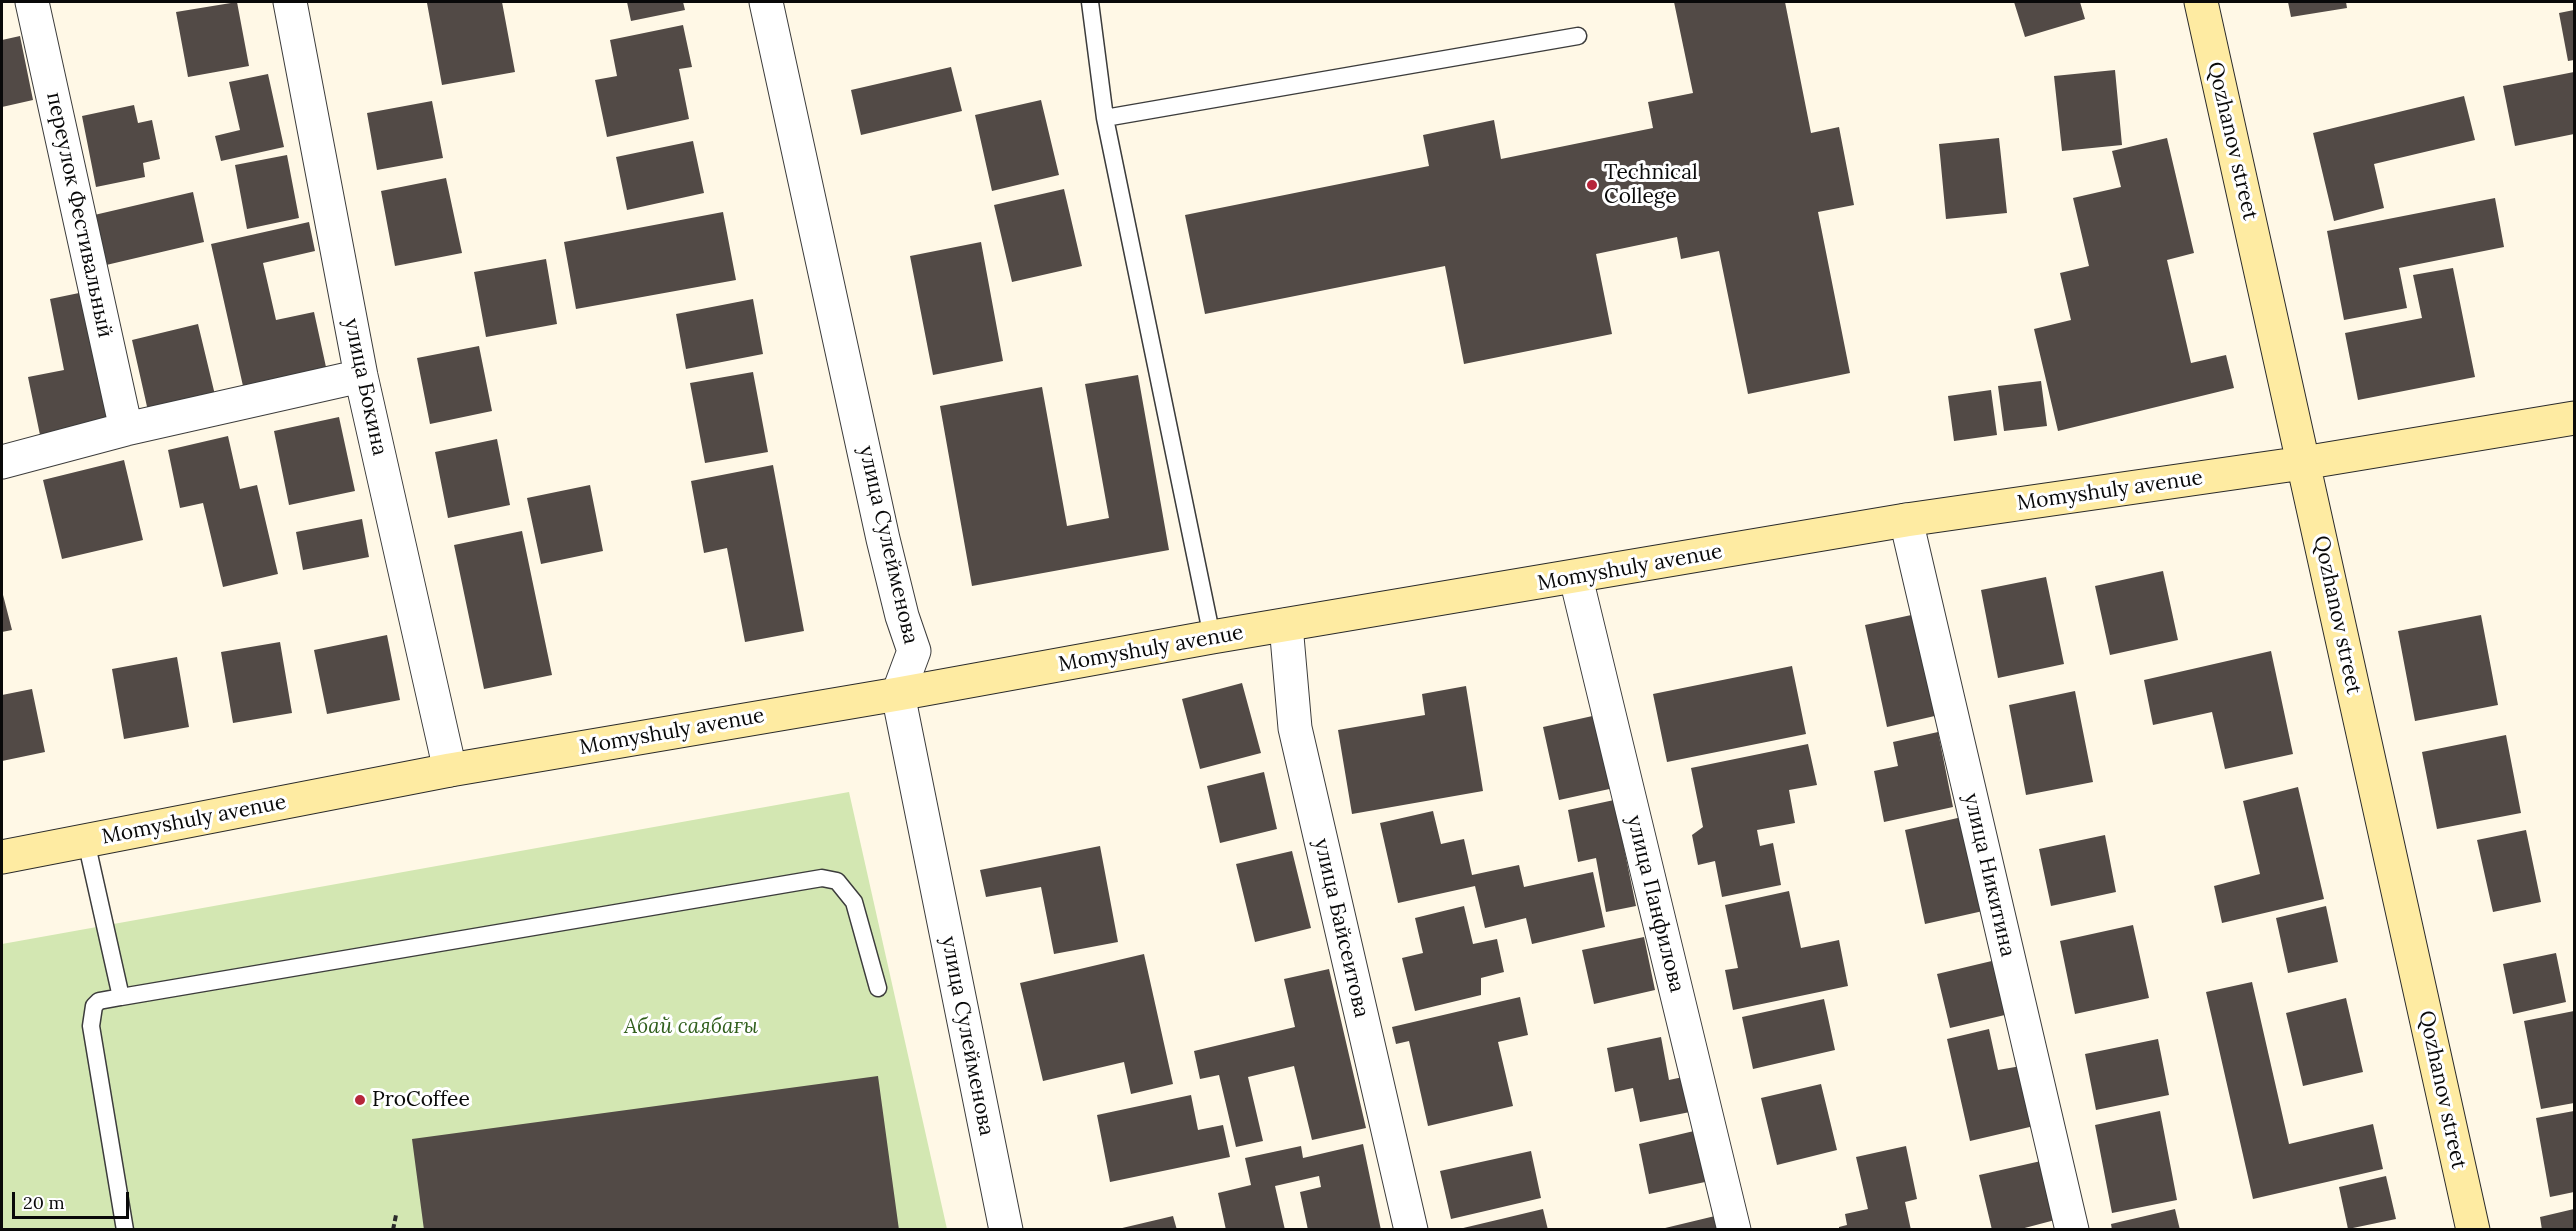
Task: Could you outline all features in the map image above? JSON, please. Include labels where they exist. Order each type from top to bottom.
[{"type":"main road","name":"Qozhanov street","points":[[2201,2],[2473,1230]]},
{"type":"main road","name":"Momyshuly avenue","points":[[2,857],[450,770],[898,694],[1212,637],[1576,578],[1906,520],[2303,463],[2574,418]]},
{"type":"street","name":"переулок Фестивальный","points":[[32,2],[126,429]]},
{"type":"street","name":"улица Бокина","points":[[290,2],[361,376],[450,770]]},
{"type":"street","name":"улица Сулейменова","points":[[766,2],[883,539],[914,651],[898,694],[1006,1230]]},
{"type":"street","points":[[2,462],[126,429],[361,376]]},
{"type":"street","name":"улица Никитина","points":[[1906,520],[2072,1230]]},
{"type":"street","name":"улица Панфилова","points":[[1576,578],[1734,1230]]},
{"type":"street","name":"улица Байсеитова","points":[[1286,625],[1295,728],[1411,1230]]},
{"type":"lane","points":[[1090,2],[1105,118],[1212,637]]},
{"type":"lane","points":[[1105,118],[1578,36]]},
{"type":"lane","points":[[86,840],[121,997]]},
{"type":"lane","points":[[125,1230],[91,1026],[94,1006],[99,1001],[822,878],[837,881],[854,902],[878,988]]},
{"type":"path","points":[[393,1230],[396,1215]]},
{"type":"green space","name":"Абай саябағы","points":[[849,792],[947,1229],[2,1230],[2,944]]},
{"type":"building","points":[[237,2],[249,66],[188,77],[176,12]]},
{"type":"building","points":[[502,2],[515,72],[442,85],[427,3]]},
{"type":"building","points":[[627,2],[683,2],[685,10],[631,21]]},
{"type":"building","name":"Technical College","points":[[1674,2],[1785,2],[1811,133],[1839,127],[1854,205],[1818,212],[1850,373],[1748,394],[1719,251],[1681,259],[1677,237],[1596,254],[1612,334],[1464,364],[1445,266],[1205,314],[1185,215],[1429,166],[1423,135],[1494,120],[1501,159],[1653,128],[1648,102],[1693,93]]},
{"type":"building","points":[[2014,2],[2080,2],[2085,19],[2025,37]]},
{"type":"building","points":[[2288,2],[2346,2],[2347,8],[2291,17]]},
{"type":"building","points":[[2574,10],[2574,60],[2568,61],[2559,13]]},
{"type":"building","points":[[683,25],[692,67],[679,69],[689,119],[607,137],[595,80],[617,76],[610,40]]},
{"type":"building","points":[[20,36],[33,100],[2,107],[2,40]]},
{"type":"building","points":[[951,67],[962,111],[861,135],[851,90]]},
{"type":"building","points":[[2115,70],[2122,145],[2062,151],[2054,76]]},
{"type":"building","points":[[2574,72],[2574,134],[2515,146],[2503,86]]},
{"type":"building","points":[[268,74],[284,147],[221,161],[215,136],[240,130],[229,82]]},
{"type":"building","points":[[2464,96],[2475,140],[2374,164],[2384,208],[2334,221],[2313,133]]},
{"type":"building","points":[[1041,100],[1059,175],[992,191],[975,115]]},
{"type":"building","points":[[432,101],[443,158],[377,170],[367,113]]},
{"type":"building","points":[[134,105],[138,123],[152,120],[160,159],[143,163],[145,177],[96,187],[82,116]]},
{"type":"building","points":[[1999,138],[2007,213],[1946,219],[1939,144]]},
{"type":"building","points":[[2167,138],[2194,253],[2167,260],[2191,363],[2226,355],[2234,388],[2058,431],[2034,329],[2071,320],[2060,273],[2089,266],[2073,198],[2121,187],[2112,151]]},
{"type":"building","points":[[693,141],[704,193],[627,210],[616,157]]},
{"type":"building","points":[[287,155],[299,218],[247,229],[235,165]]},
{"type":"building","points":[[446,178],[462,253],[395,266],[381,191]]},
{"type":"building","points":[[1064,189],[1082,266],[1012,282],[994,205]]},
{"type":"building","points":[[193,192],[204,242],[102,266],[90,216]]},
{"type":"building","points":[[2495,198],[2504,247],[2399,268],[2407,308],[2344,320],[2327,231]]},
{"type":"building","points":[[723,212],[736,280],[576,309],[564,242]]},
{"type":"building","points":[[309,222],[315,251],[263,263],[276,320],[314,312],[326,367],[243,386],[211,244]]},
{"type":"building","points":[[981,242],[1003,361],[933,375],[910,256]]},
{"type":"building","points":[[546,259],[557,324],[486,337],[474,272]]},
{"type":"building","points":[[2453,268],[2475,377],[2358,400],[2345,333],[2422,318],[2413,275]]},
{"type":"building","points":[[79,293],[107,420],[40,435],[28,377],[64,370],[50,299]]},
{"type":"building","points":[[753,299],[763,354],[686,369],[676,314]]},
{"type":"building","points":[[198,324],[215,395],[148,411],[132,340]]},
{"type":"building","points":[[479,346],[492,411],[430,424],[417,358]]},
{"type":"building","points":[[753,372],[768,452],[705,463],[690,383]]},
{"type":"building","points":[[1138,375],[1169,550],[972,586],[940,406],[1042,387],[1067,526],[1109,518],[1085,384]]},
{"type":"building","points":[[2041,381],[2047,426],[2004,431],[1998,386]]},
{"type":"building","points":[[1991,390],[1997,435],[1954,441],[1948,396]]},
{"type":"building","points":[[339,417],[355,491],[289,505],[274,431]]},
{"type":"building","points":[[228,436],[240,489],[257,485],[278,574],[223,587],[203,503],[180,508],[168,450]]},
{"type":"building","points":[[497,439],[510,505],[448,518],[435,452]]},
{"type":"building","points":[[124,460],[143,540],[62,559],[43,480]]},
{"type":"building","points":[[773,465],[804,631],[745,642],[727,548],[704,553],[691,481]]},
{"type":"building","points":[[590,485],[603,551],[541,564],[527,498]]},
{"type":"building","points":[[362,519],[369,557],[303,570],[296,532]]},
{"type":"building","points":[[522,531],[552,675],[484,689],[454,545]]},
{"type":"building","points":[[2163,571],[2178,640],[2110,655],[2095,586]]},
{"type":"building","points":[[2046,577],[2064,664],[1998,678],[1981,590]]},
{"type":"building","points":[[2,591],[12,630],[2,632]]},
{"type":"building","points":[[1916,614],[1939,715],[1887,727],[1865,625]]},
{"type":"building","points":[[2481,615],[2498,705],[2415,721],[2398,631]]},
{"type":"building","points":[[387,635],[400,700],[327,714],[314,650]]},
{"type":"building","points":[[280,642],[292,713],[233,723],[221,652]]},
{"type":"building","points":[[2271,651],[2293,754],[2225,769],[2212,712],[2153,725],[2144,680]]},
{"type":"building","points":[[177,657],[189,727],[124,739],[112,669]]},
{"type":"building","points":[[1792,666],[1806,734],[1667,762],[1653,694]]},
{"type":"building","points":[[1242,683],[1261,753],[1200,769],[1182,699]]},
{"type":"building","points":[[1466,686],[1483,791],[1352,814],[1338,730],[1425,715],[1422,694]]},
{"type":"building","points":[[32,689],[45,752],[2,761],[2,695]]},
{"type":"building","points":[[2075,691],[2093,782],[2026,795],[2009,705]]},
{"type":"building","points":[[1597,715],[1614,788],[1559,800],[1543,727]]},
{"type":"building","points":[[1938,732],[1953,807],[1884,822],[1874,771],[1898,766],[1893,742]]},
{"type":"building","points":[[2506,735],[2521,813],[2437,829],[2422,752]]},
{"type":"building","points":[[1808,744],[1817,785],[1789,790],[1795,823],[1757,830],[1760,846],[1773,843],[1781,885],[1722,897],[1715,861],[1698,865],[1692,835],[1703,827],[1691,768]]},
{"type":"building","points":[[1264,772],[1277,829],[1220,843],[1207,786]]},
{"type":"building","points":[[2298,787],[2324,899],[2222,923],[2214,886],[2260,874],[2243,801]]},
{"type":"building","points":[[1614,800],[1636,906],[1606,912],[1596,858],[1578,862],[1568,810]]},
{"type":"building","points":[[1433,811],[1441,844],[1464,839],[1472,875],[1519,865],[1524,887],[1593,872],[1605,927],[1532,944],[1526,918],[1485,928],[1475,886],[1398,903],[1380,823]]},
{"type":"building","points":[[1962,817],[1983,911],[1925,924],[1905,830]]},
{"type":"building","points":[[2526,830],[2541,902],[2493,912],[2477,840]]},
{"type":"building","points":[[2105,835],[2116,892],[2051,906],[2039,849]]},
{"type":"building","points":[[1100,846],[1118,942],[1054,954],[1041,887],[986,897],[980,870]]},
{"type":"building","points":[[1292,851],[1311,928],[1255,942],[1236,864]]},
{"type":"building","points":[[1789,891],[1801,948],[1839,940],[1848,986],[1733,1010],[1725,970],[1738,968],[1725,905]]},
{"type":"building","points":[[1464,906],[1473,944],[1497,939],[1504,972],[1481,978],[1481,995],[1415,1011],[1402,958],[1423,953],[1415,918]]},
{"type":"building","points":[[2326,906],[2338,962],[2288,973],[2276,918]]},
{"type":"building","points":[[2133,925],[2149,998],[2075,1014],[2060,941]]},
{"type":"building","points":[[1644,937],[1655,990],[1594,1004],[1582,950]]},
{"type":"building","points":[[2556,953],[2566,1002],[2513,1014],[2503,964]]},
{"type":"building","points":[[1144,954],[1173,1084],[1131,1094],[1124,1062],[1043,1081],[1020,983]]},
{"type":"building","points":[[1996,960],[2009,1014],[1950,1028],[1937,974]]},
{"type":"building","points":[[1329,969],[1366,1128],[1312,1140],[1294,1066],[1248,1077],[1263,1141],[1236,1147],[1219,1075],[1200,1079],[1194,1051],[1295,1027],[1284,979]]},
{"type":"building","points":[[2252,982],[2289,1144],[2373,1124],[2383,1169],[2253,1199],[2206,992]]},
{"type":"building","points":[[1520,997],[1528,1035],[1498,1042],[1513,1106],[1428,1126],[1409,1041],[1396,1044],[1392,1027]]},
{"type":"building","points":[[2346,998],[2363,1072],[2303,1086],[2286,1013]]},
{"type":"building","points":[[1824,999],[1835,1050],[1753,1069],[1742,1017]]},
{"type":"building","points":[[2574,1011],[2574,1103],[2541,1109],[2524,1021]]},
{"type":"building","points":[[1989,1029],[1998,1070],[2021,1066],[2034,1126],[1970,1141],[1947,1039]]},
{"type":"building","points":[[1661,1037],[1669,1080],[1683,1077],[1690,1112],[1640,1122],[1633,1088],[1615,1092],[1607,1048]]},
{"type":"building","points":[[2158,1039],[2169,1095],[2096,1110],[2085,1054]]},
{"type":"building","points":[[878,1076],[899,1230],[424,1230],[412,1139]]},
{"type":"building","points":[[1821,1084],[1837,1150],[1777,1165],[1761,1098]]},
{"type":"building","points":[[1191,1095],[1198,1130],[1223,1125],[1230,1157],[1110,1182],[1097,1115]]},
{"type":"building","points":[[2160,1111],[2177,1200],[2112,1213],[2095,1125]]},
{"type":"building","points":[[2574,1111],[2574,1192],[2550,1197],[2536,1118]]},
{"type":"building","points":[[1694,1131],[1705,1182],[1649,1194],[1639,1144]]},
{"type":"building","points":[[1363,1144],[1381,1230],[1308,1230],[1300,1192],[1321,1187],[1319,1176],[1275,1186],[1285,1230],[1226,1230],[1218,1193],[1251,1185],[1245,1158],[1301,1146],[1303,1158]]},
{"type":"building","points":[[1906,1146],[1917,1199],[1905,1202],[1911,1230],[1839,1230],[1839,1227],[1847,1225],[1845,1214],[1868,1209],[1856,1157]]},
{"type":"building","points":[[1531,1151],[1541,1198],[1451,1219],[1440,1171]]},
{"type":"building","points":[[2041,1161],[2055,1220],[2017,1230],[1992,1230],[1979,1175]]},
{"type":"building","points":[[2386,1176],[2396,1219],[2348,1229],[2339,1187]]},
{"type":"building","points":[[1543,1209],[1548,1230],[1459,1230],[1459,1229]]},
{"type":"building","points":[[2175,1209],[2180,1230],[2112,1230],[2111,1224]]},
{"type":"building","points":[[2574,1209],[2574,1230],[2542,1230],[2540,1217]]},
{"type":"building","points":[[1173,1216],[1177,1230],[1118,1230],[1118,1229]]},
{"type":"building","points":[[1715,1216],[1718,1230],[1661,1230],[1661,1229]]},
{"type":"place","name":"Technical College","points":[[1592,185]]},
{"type":"place","name":"ProCoffee","points":[[360,1100]]}]
